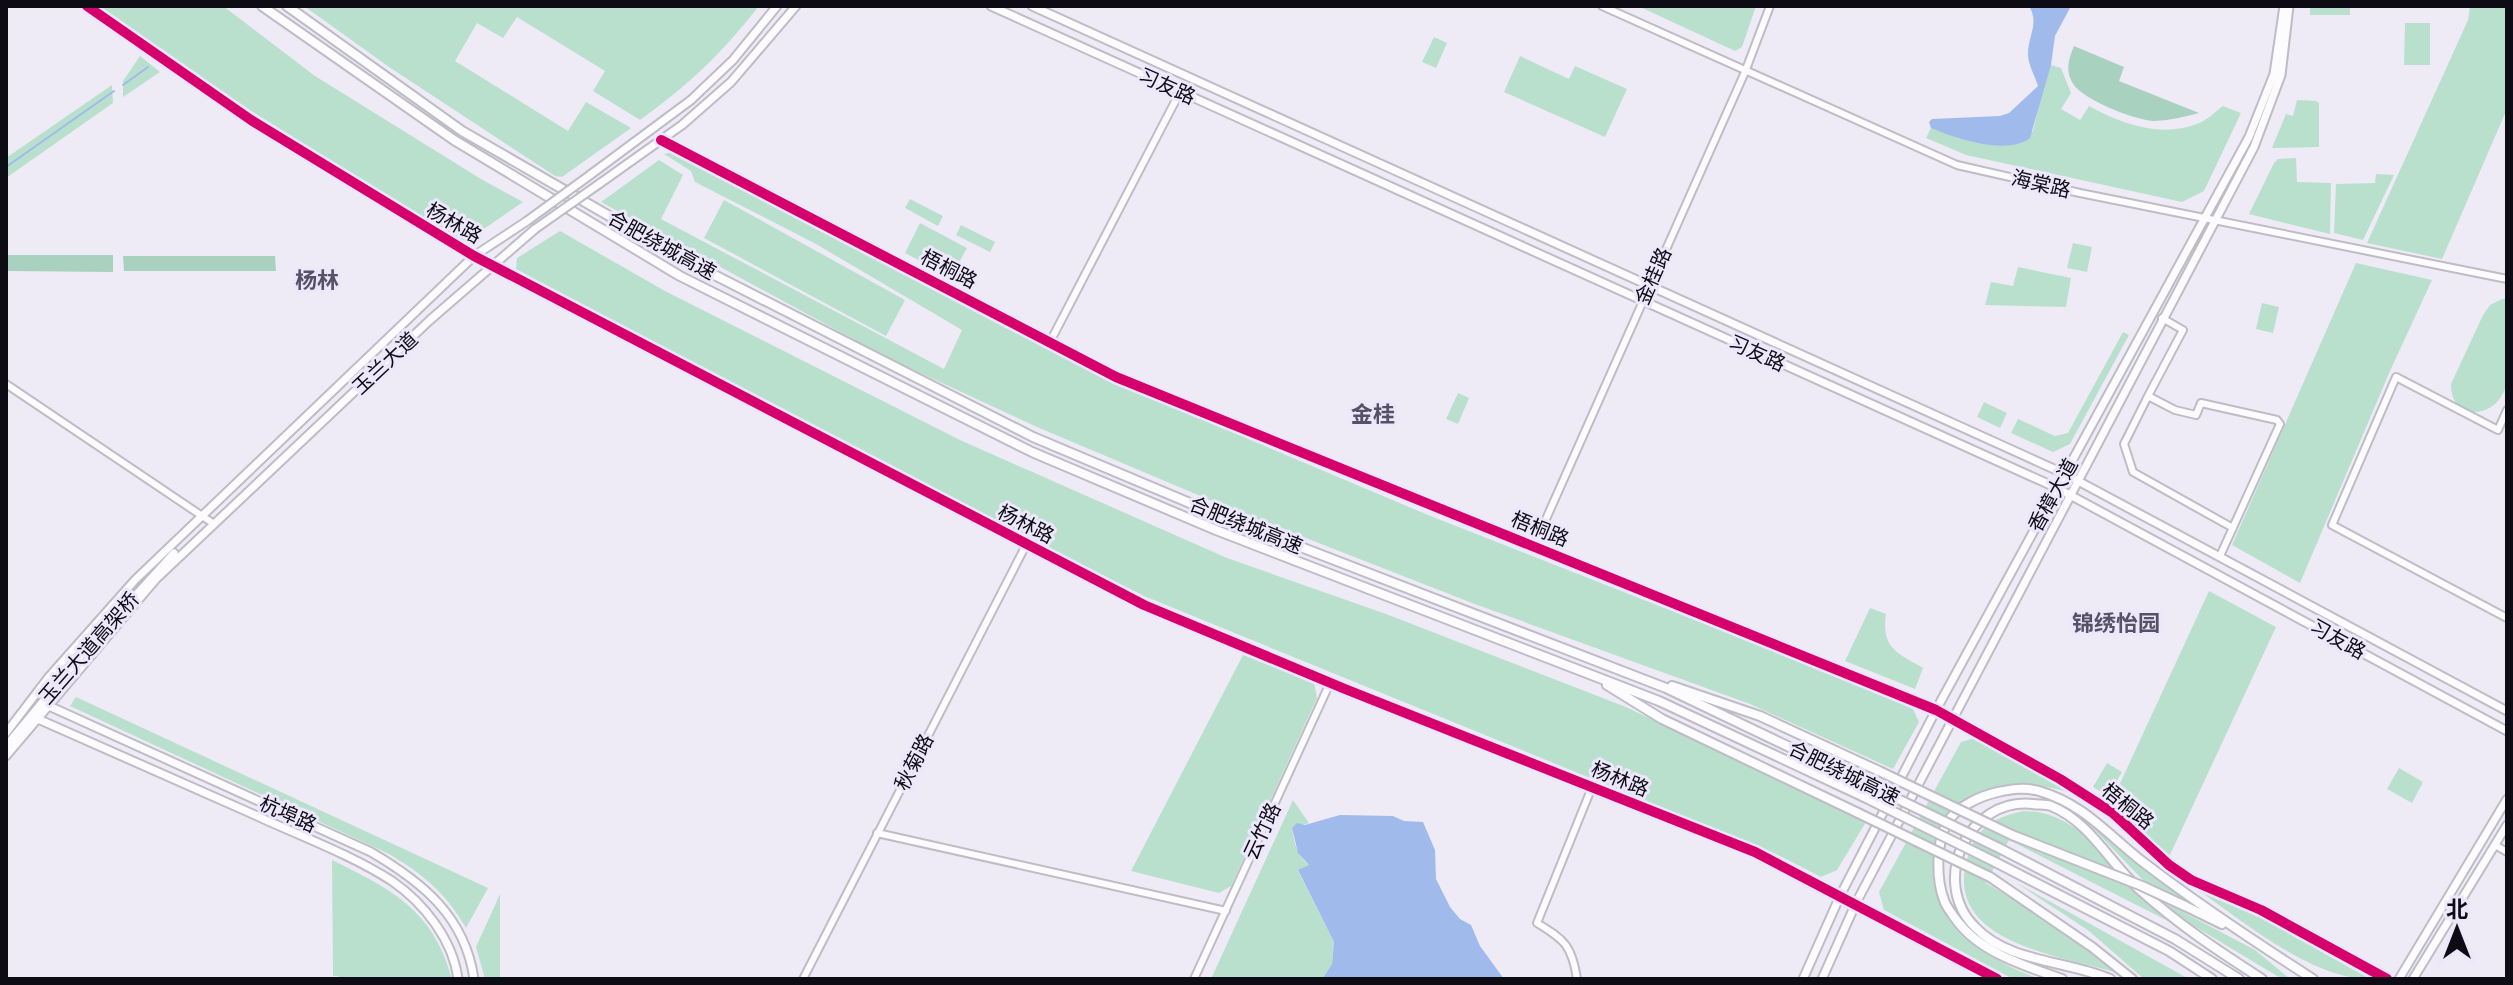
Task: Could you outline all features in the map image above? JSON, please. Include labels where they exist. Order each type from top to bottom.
[{"type":"highway","name":"合肥绕城高速","points":[[262,6],[454,140],[680,276],[1032,452],[1216,530],[1659,701],[1995,862],[2169,951],[2212,979]]},
{"type":"highway","name":"合肥绕城高速","points":[[287,6],[462,131],[689,262],[1033,437],[1223,517],[1666,688],[1999,848],[2175,939],[2239,979]]},
{"type":"highway","points":[[1596,661],[1760,716],[2012,835],[2142,886],[2241,933]]},
{"type":"highway","points":[[1589,674],[1662,719],[1990,877],[2092,947],[2132,979]]},
{"type":"highway","points":[[2062,979],[2004,956],[1978,940],[1959,923],[1944,901],[1938,857],[1947,822],[1970,803],[1989,794],[2019,788],[2036,790],[2089,814],[2141,860],[2241,933],[2313,979]]},
{"type":"highway","points":[[2110,979],[2012,950],[1986,937],[1972,925],[1959,902],[1954,873],[1958,854],[1974,824],[1996,809],[2020,803],[2050,806],[2080,825],[2135,886],[2182,927],[2262,979]]},
{"type":"main road","name":"玉兰大道","points":[[6,733],[48,678],[135,580],[474,256],[527,221],[691,100],[733,60],[777,6]]},
{"type":"main road","name":"玉兰大道","points":[[6,756],[156,579],[430,320],[535,229],[661,140],[731,82],[796,6]]},
{"type":"main road","name":"习友路","points":[[991,6],[2070,494],[2506,731]]},
{"type":"main road","name":"习友路","points":[[1032,6],[2065,474],[2507,711]]},
{"type":"main road","name":"香樟大道","points":[[1803,979],[1840,896],[1936,710],[2249,137],[2274,74],[2286,6]]},
{"type":"main road","name":"香樟大道","points":[[1822,979],[1856,903],[1952,718],[2254,147],[2281,75],[2286,6]]},
{"type":"main road","name":"玉兰大道高架桥","points":[[6,739],[127,595],[173,552],[6,746]]},
{"type":"main road","name":"杭埠路","points":[[49,706],[371,852],[410,875],[432,894],[462,936],[474,979]]},
{"type":"main road","name":"杭埠路","points":[[38,719],[335,851],[392,882],[419,904],[441,932],[457,968],[458,979]]},
{"type":"main road","points":[[2399,979],[2507,799]]},
{"type":"main road","points":[[2413,979],[2507,825]]},
{"type":"street","name":"杨林路","points":[[87,6],[289,145],[474,256],[1026,545],[1144,605],[1330,683],[1755,852],[1997,979]]},
{"type":"street","name":"海棠路","points":[[1602,6],[1957,165],[2080,193],[2507,279]]},
{"type":"street","name":"金桂路","points":[[1534,546],[1745,72],[1770,6]]},
{"type":"street","points":[[1050,342],[1180,92]]},
{"type":"street","name":"梧桐路","points":[[661,140],[1116,377],[1936,710],[2113,813],[2169,865],[2191,880],[2261,910],[2387,979]]},
{"type":"street","points":[[2162,318],[2183,330],[2124,444],[2133,472],[2233,528]]},
{"type":"street","points":[[2507,410],[2498,430],[2396,377],[2332,525],[2507,618]]},
{"type":"street","points":[[6,384],[214,524]]},
{"type":"street","points":[[2148,396],[2175,410],[2196,415],[2201,403],[2277,420],[2280,424],[2220,556]]},
{"type":"street","name":"秋菊路","points":[[803,979],[1026,545]]},
{"type":"street","name":"云竹路","points":[[1194,979],[1330,683]]},
{"type":"street","points":[[1577,979],[1573,955],[1561,938],[1537,923],[1592,787]]},
{"type":"street","points":[[877,833],[1226,911]]},
{"type":"street","points":[[2495,845],[2507,852]]},
{"type":"green space","points":[[90,6],[223,6],[315,76],[523,202],[468,240],[460,241],[126,33]]},
{"type":"green space","points":[[304,6],[759,6],[704,68],[640,120],[593,91],[605,71],[517,17],[503,38],[477,23],[455,61],[568,131],[586,102],[631,128],[562,177],[555,176],[389,67]]},
{"type":"green space","points":[[1638,6],[1756,6],[1742,47],[1735,51]]},
{"type":"green space","points":[[2310,6],[2350,6],[2350,15],[2310,15]]},
{"type":"green space","points":[[2470,6],[2507,6],[2507,109],[2442,259],[2367,243],[2468,20]]},
{"type":"green space","points":[[2405,23],[2430,23],[2430,65],[2404,65]]},
{"type":"green space","points":[[1434,37],[1447,43],[1436,68],[1422,62]]},
{"type":"green space","points":[[2074,46],[2124,67],[2119,81],[2199,113],[2155,121],[2097,102],[2072,82],[2068,64]]},
{"type":"green space","points":[[140,56],[160,72],[123,97],[123,81]]},
{"type":"green space","points":[[1520,56],[1569,79],[1575,66],[1627,89],[1605,137],[1504,92]]},
{"type":"green space","points":[[2051,65],[2061,68],[2071,93],[2061,109],[2080,120],[2089,106],[2128,123],[2169,130],[2197,124],[2223,106],[2241,113],[2204,191],[2182,202],[1966,155],[1926,138],[1931,128],[1991,145],[2006,145],[2033,131]]},
{"type":"green space","points":[[112,85],[113,103],[6,178],[6,158]]},
{"type":"green space","points":[[2297,100],[2319,103],[2319,147],[2272,148],[2286,114],[2293,116]]},
{"type":"green space","points":[[675,152],[1111,381],[1428,515],[1913,709],[1919,722],[1893,769],[1750,704],[1472,603],[1224,506],[1037,427],[886,357],[601,202],[659,160],[683,175],[661,219],[944,369],[962,330],[816,244],[695,182],[691,171],[664,154]]},
{"type":"green space","points":[[2296,158],[2297,182],[2331,183],[2330,234],[2249,214],[2274,163],[2278,159]]},
{"type":"green space","points":[[2376,174],[2394,175],[2363,240],[2334,233],[2336,184],[2375,183]]},
{"type":"green space","points":[[910,199],[943,216],[938,226],[905,208]]},
{"type":"green space","points":[[724,200],[905,300],[886,336],[704,238]]},
{"type":"green space","points":[[920,223],[967,248],[951,277],[905,253]]},
{"type":"green space","points":[[961,225],[995,242],[990,252],[956,235]]},
{"type":"green space","points":[[560,231],[665,291],[960,440],[1227,558],[1386,614],[1626,707],[1866,822],[1837,870],[1821,877],[1774,853],[1144,596],[926,486],[516,269],[517,258]]},
{"type":"green space","points":[[2073,243],[2092,247],[2087,272],[2067,268]]},
{"type":"green space","points":[[6,255],[113,255],[113,272],[6,271]]},
{"type":"green space","points":[[123,256],[275,256],[276,271],[124,271]]},
{"type":"green space","points":[[2356,263],[2432,280],[2300,583],[2232,545]]},
{"type":"green space","points":[[2018,267],[2071,278],[2066,307],[1985,305],[1991,282],[2013,286]]},
{"type":"green space","points":[[2507,299],[2507,382],[2495,404],[2486,410],[2466,410],[2458,405],[2451,384],[2483,315],[2490,305]]},
{"type":"green space","points":[[2262,303],[2279,307],[2273,333],[2256,329]]},
{"type":"green space","points":[[2123,332],[2129,335],[2070,444],[2053,452],[2011,433],[2018,419],[2055,436],[2068,433]]},
{"type":"green space","points":[[1458,393],[1469,398],[1458,424],[1446,419]]},
{"type":"green space","points":[[1984,402],[2007,413],[2000,428],[1977,417]]},
{"type":"green space","points":[[2209,591],[2276,627],[2169,857],[2111,803]]},
{"type":"green space","points":[[1870,608],[1886,614],[1886,635],[1893,648],[1923,668],[1915,689],[1845,661]]},
{"type":"green space","points":[[1243,655],[1314,683],[1317,698],[1231,886],[1219,893],[1131,871]]},
{"type":"green space","points":[[76,697],[488,888],[466,928],[433,885],[389,854],[70,706]]},
{"type":"green space","points":[[1975,738],[2072,793],[2021,785],[1984,792],[1963,801],[1947,815],[1936,850],[1934,878],[1937,895],[1957,930],[1990,956],[2040,979],[2013,979],[1884,910],[1879,892],[1961,742]]},
{"type":"green space","points":[[2107,763],[2122,772],[2108,796],[2093,787]]},
{"type":"green space","points":[[2399,768],[2423,782],[2412,803],[2387,789]]},
{"type":"green space","points":[[1293,800],[1309,823],[1292,828],[1297,849],[1309,865],[1298,871],[1334,942],[1332,964],[1322,979],[1211,979]]},
{"type":"green space","points":[[2024,811],[2058,818],[2072,826],[2135,892],[2168,921],[2009,840],[1986,883],[2053,923],[2120,974],[2011,940],[1988,926],[1971,908],[1964,884],[1973,844],[1990,824]]},
{"type":"green space","points":[[2085,820],[2186,898],[2181,911],[2255,950],[2290,979],[2282,979],[2189,923],[2167,905]]},
{"type":"green space","points":[[332,860],[374,882],[408,905],[434,936],[452,979],[339,979],[333,976]]},
{"type":"green space","points":[[2015,882],[2189,979],[2144,979],[2089,931]]},
{"type":"green space","points":[[2194,887],[2261,918],[2370,979],[2347,976],[2301,959],[2255,931]]},
{"type":"green space","points":[[500,894],[500,979],[485,979],[476,947]]},
{"type":"water","points":[[2029,6],[2071,6],[2055,36],[2051,65],[2030,138],[2008,145],[1981,144],[1931,128],[1929,122],[1932,119],[2009,113],[2038,86],[2028,56],[2033,25]]},
{"type":"water","points":[[1340,815],[1393,816],[1404,821],[1423,822],[1435,850],[1436,879],[1450,907],[1460,919],[1471,925],[1480,946],[1504,979],[1322,979],[1332,964],[1334,942],[1298,870],[1309,865],[1298,853],[1292,828],[1297,823],[1305,825]]},
{"type":"waterway","points":[[123,85],[148,67]]},
{"type":"waterway","points":[[6,167],[114,91]]},
{"type":"cycle path","points":[[87,6],[251,120],[474,256],[1144,605],[1345,689],[1755,852],[1997,979]]},
{"type":"cycle path","points":[[661,140],[1116,377],[1936,710],[2060,779],[2113,813],[2169,865],[2191,880],[2261,910],[2387,979]]},
{"type":"district","name":"杨林","points":[[317,280]]},
{"type":"district","name":"金桂","points":[[1373,414]]},
{"type":"district","name":"锦绣怡园","points":[[2116,623]]}]
